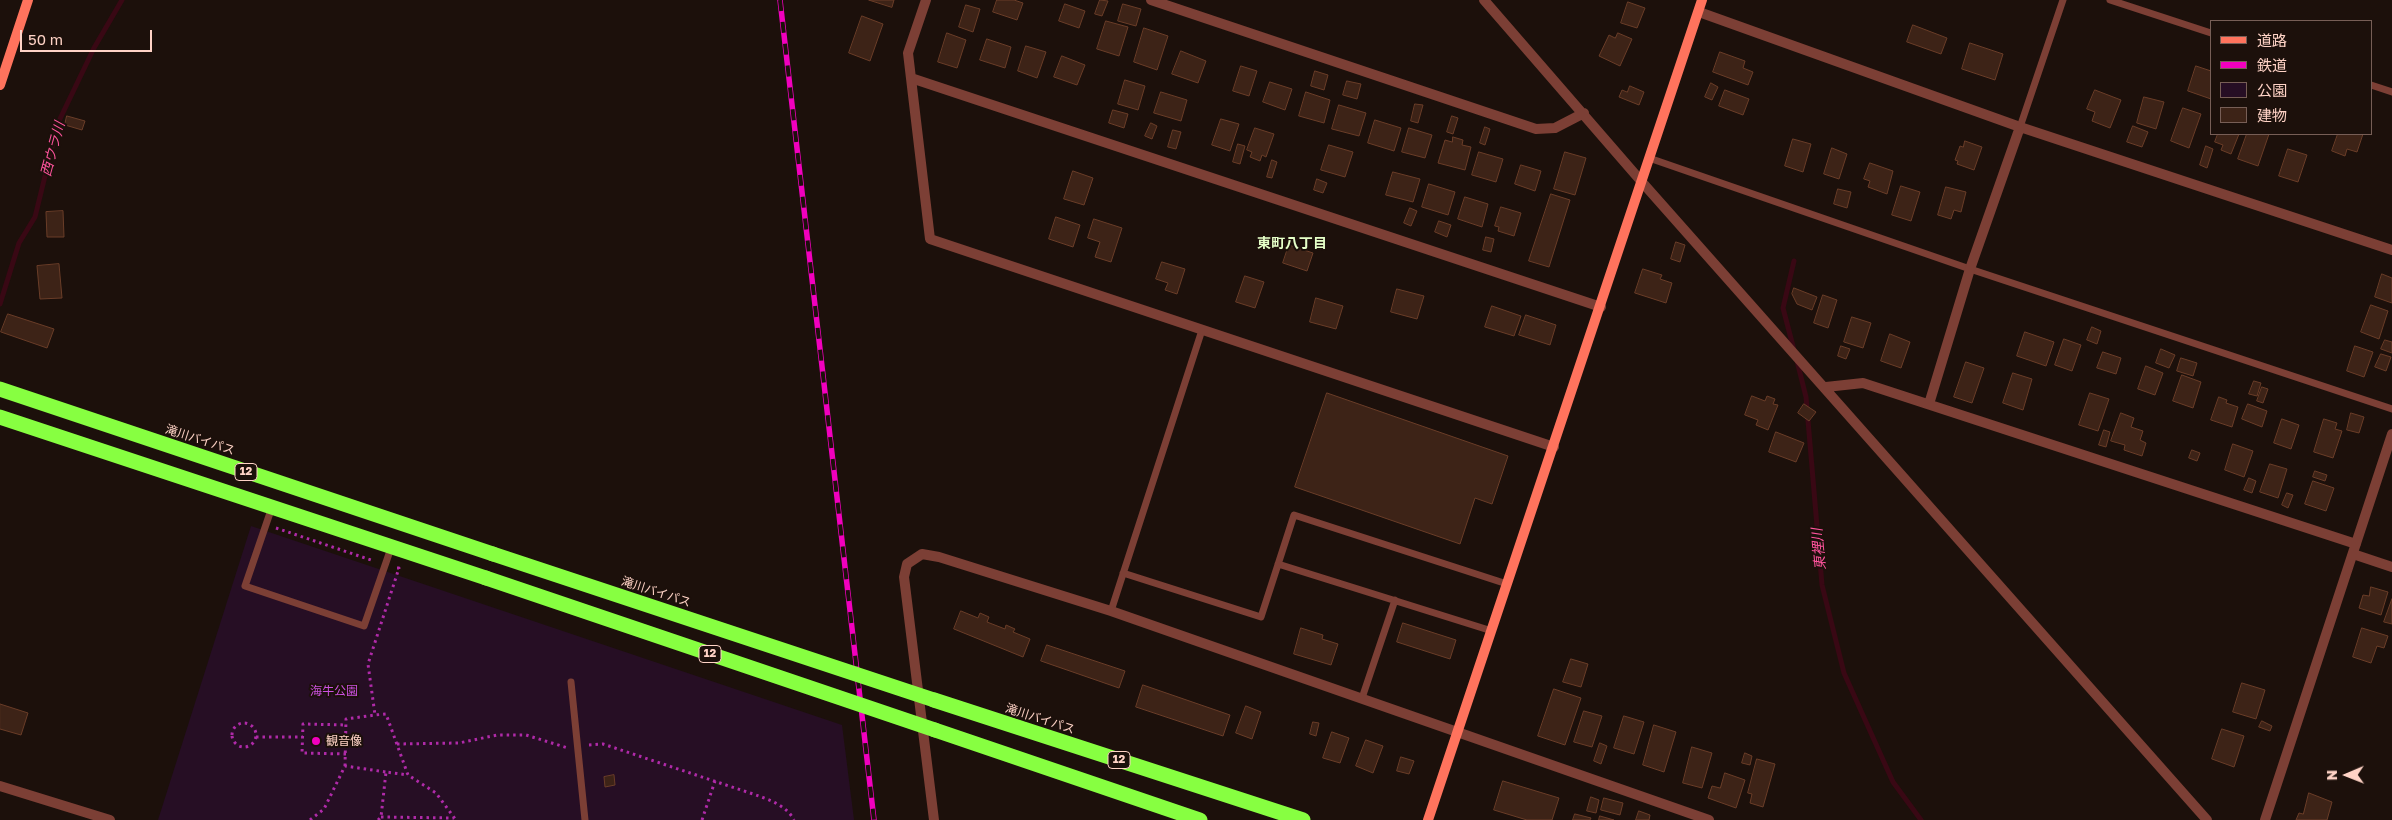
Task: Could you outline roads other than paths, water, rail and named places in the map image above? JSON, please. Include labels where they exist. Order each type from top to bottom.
[{"type":"highway","name":"滝川バイパス","points":[[0,389],[934,700],[1303,820]]},
{"type":"highway","name":"12","points":[[0,417],[486,578],[1200,820]]},
{"type":"street","points":[[0,84],[28,0]]},
{"type":"street","points":[[926,0],[908,53],[930,239],[1554,447]]},
{"type":"street","points":[[1151,0],[1536,129],[1555,128],[1584,113]]},
{"type":"street","points":[[1484,0],[1641,181],[1826,387],[2208,820]]},
{"type":"street","points":[[1428,820],[1601,307],[1702,0]]},
{"type":"street","points":[[1698,12],[2020,127],[2392,250]]},
{"type":"street","points":[[911,78],[1601,307]]},
{"type":"street","points":[[1929,404],[1970,269],[2020,127]]},
{"type":"street","points":[[1826,387],[1863,382],[2354,549],[2392,567]]},
{"type":"street","points":[[2265,820],[2392,434]]},
{"type":"street","points":[[934,820],[904,577],[908,564],[922,554],[939,557],[1111,611],[1710,820]]},
{"type":"street","points":[[0,786],[110,820]]},
{"type":"lane","points":[[2020,127],[2063,0]]},
{"type":"lane","points":[[2110,0],[2210,33]]},
{"type":"lane","points":[[2372,85],[2392,92]]},
{"type":"lane","points":[[1649,158],[1970,269],[2392,409]]},
{"type":"lane","points":[[1111,611],[1202,330]]},
{"type":"lane","points":[[272,507],[245,586],[254,590],[364,626],[391,548]]},
{"type":"lane","points":[[1123,573],[1261,617],[1294,515],[1507,584]]},
{"type":"lane","points":[[1278,564],[1492,630]]},
{"type":"lane","points":[[1362,698],[1395,600]]},
{"type":"lane","points":[[571,682],[585,820]]},
{"type":"waterway","name":"西ウラ川","points":[[0,304],[19,243],[35,217],[58,123],[94,48],[122,0]]},
{"type":"waterway","name":"東裡川","points":[[1794,261],[1783,308],[1794,350]]},
{"type":"waterway","name":"東裡川","points":[[1797,361],[1806,397],[1822,585],[1844,673],[1893,782],[1921,820]]},
{"type":"railway","points":[[780,0],[874,820]]},
{"type":"place","name":"観音像","points":[[316,741]]},
{"type":"district","name":"東町八丁目","points":[[1292,244]]},
{"type":"park label","name":"海牛公園","points":[[334,691]]}]
